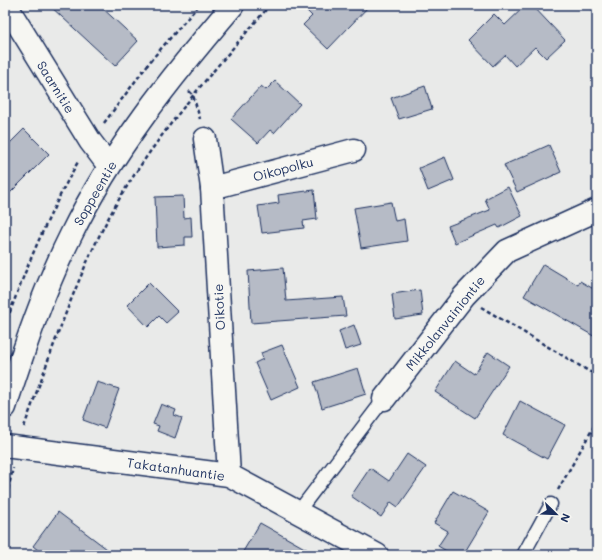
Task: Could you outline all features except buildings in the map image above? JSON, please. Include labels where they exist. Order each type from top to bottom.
[{"type":"street","name":"Saarnitie","points":[[6,5],[90,141],[109,166]]},
{"type":"street","name":"Soppeentie","points":[[5,407],[39,311],[71,235],[109,166],[144,116],[233,5]]},
{"type":"street","name":"Oikotie","points":[[205,139],[212,188],[229,476]]},
{"type":"street","name":"Oikopolku","points":[[212,188],[354,150]]},
{"type":"street","name":"Mikkolanvainiontie","points":[[384,399],[464,296],[507,251],[597,210]]},
{"type":"street","name":"Takatanhuantie","points":[[11,447],[229,476],[377,555]]},
{"type":"lane","points":[[298,512],[384,399]]},
{"type":"lane","points":[[523,555],[551,504]]},
{"type":"path","points":[[5,503],[11,447],[93,248],[123,194],[193,95],[270,5]]},
{"type":"path","points":[[464,296],[597,376]]},
{"type":"path","points":[[551,504],[597,421]]}]
